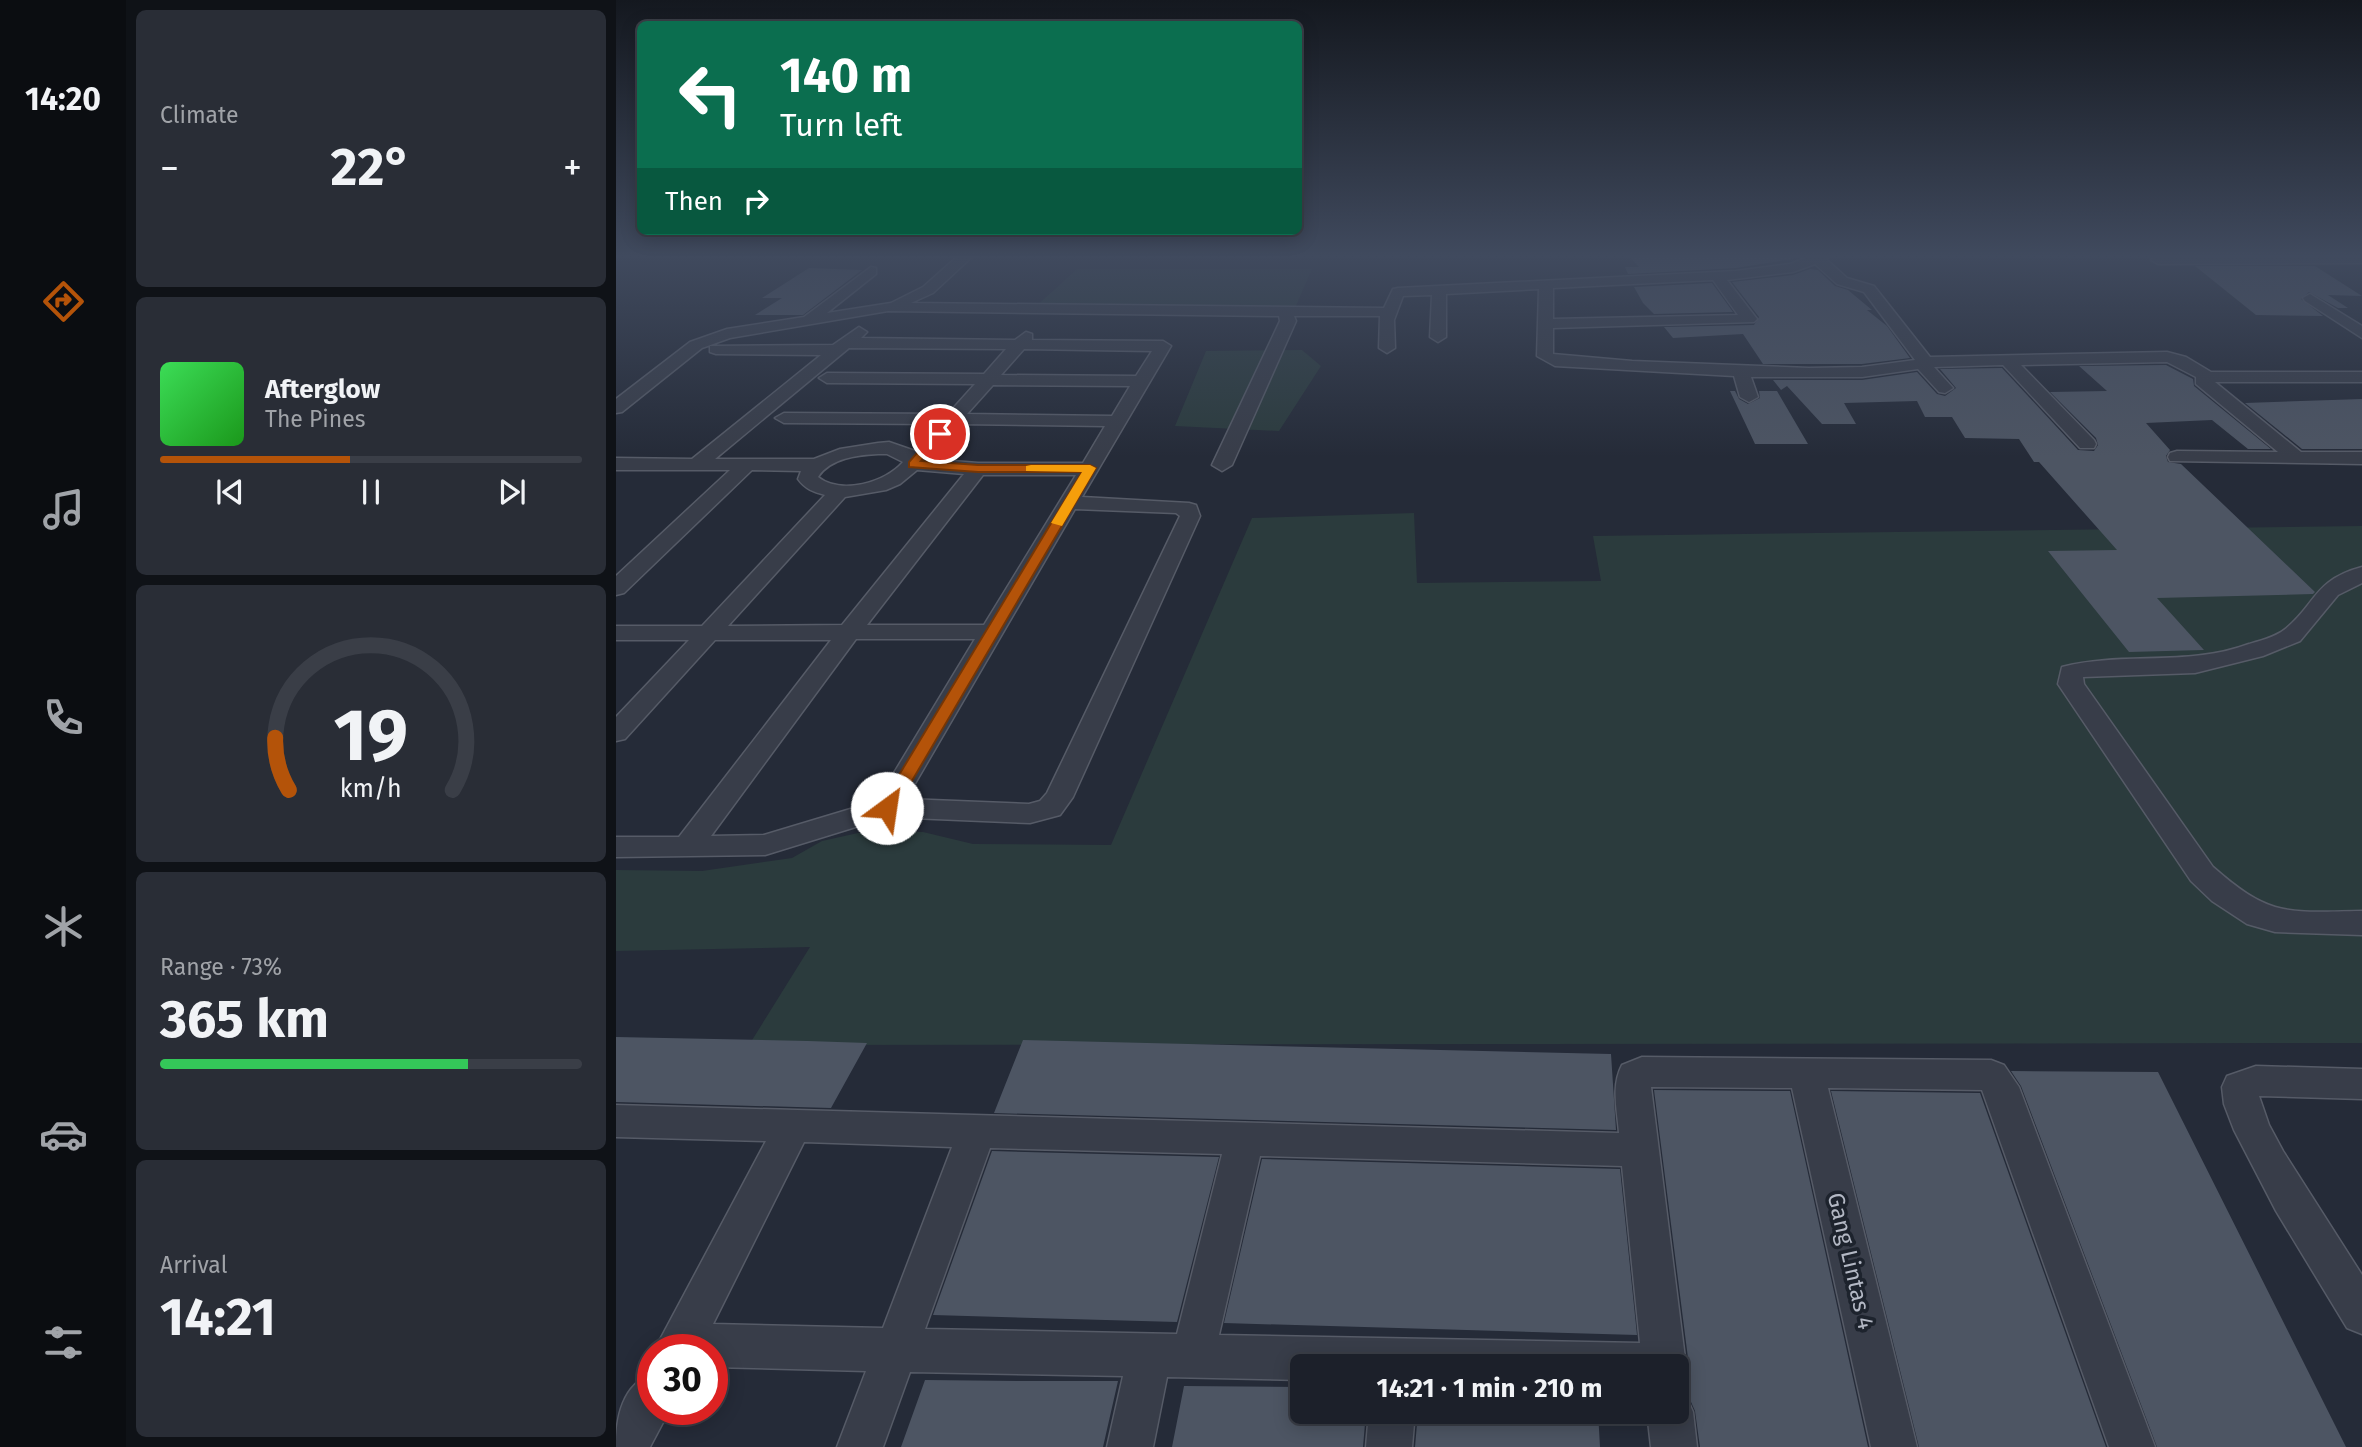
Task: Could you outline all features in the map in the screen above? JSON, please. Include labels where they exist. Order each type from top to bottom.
[{"type":"street","points":[[620,415],[705,341],[796,323]]},
{"type":"street","points":[[696,465],[870,323]]},
{"type":"street","points":[[816,465],[808,479],[813,485],[841,491],[892,481],[905,474],[1039,323]]},
{"type":"street","points":[[887,808],[1178,323]]},
{"type":"street","points":[[1222,466],[1287,323]]},
{"type":"street","points":[[1387,348],[1388,323]]},
{"type":"street","points":[[1438,323],[1438,337]]},
{"type":"street","points":[[1607,323],[1547,324],[1545,356],[1549,360],[1834,373],[1924,364],[2167,357],[2180,360],[2207,377],[2362,377]]},
{"type":"street","points":[[1894,323],[1945,388]]},
{"type":"street","points":[[2346,323],[2362,333]]},
{"type":"street","points":[[716,349],[1018,345],[1169,336]]},
{"type":"street","points":[[2008,361],[2055,407],[2087,444]]},
{"type":"street","points":[[1741,370],[1749,397]]},
{"type":"street","points":[[2207,377],[2202,380],[2297,458]]},
{"type":"street","points":[[827,378],[1141,381]]},
{"type":"street","points":[[784,418],[1118,421]]},
{"type":"street","points":[[616,464],[816,465],[842,454],[874,448],[901,451],[909,455],[913,464]]},
{"type":"street","points":[[2177,457],[2362,458]]},
{"type":"street","points":[[616,482],[638,464]]},
{"type":"street","points":[[913,464],[978,469],[1090,468]]},
{"type":"street","points":[[616,588],[747,465]]},
{"type":"street","points":[[687,847],[849,632],[978,469]]},
{"type":"street","points":[[616,733],[841,491]]},
{"type":"street","points":[[616,847],[765,845],[887,808],[1030,814],[1050,808],[1059,797],[1190,516],[1189,509],[1176,507],[1069,503]]},
{"type":"street","points":[[2362,574],[2330,590],[2292,636],[2254,651],[2195,666],[2081,670],[2071,672],[2070,677],[2071,684],[2202,874],[2228,899],[2271,923],[2362,923]]},
{"type":"street","points":[[616,633],[993,632]]},
{"type":"street","points":[[1663,1354],[1633,1088],[1635,1075],[1642,1072],[1991,1075],[1998,1080],[2132,1447]]},
{"type":"street","name":"Gang Lintas 4","points":[[1807,1075],[1894,1447]]},
{"type":"street","points":[[2362,1084],[2256,1081],[2240,1087],[2238,1094],[2251,1131],[2362,1312]]},
{"type":"street","points":[[616,1121],[1640,1150]]},
{"type":"street","points":[[685,1334],[794,1125]]},
{"type":"street","points":[[860,1447],[977,1131]]},
{"type":"street","points":[[1130,1447],[1172,1355],[1245,1139]]},
{"type":"street","points":[[728,1347],[1290,1359]]},
{"type":"street","points":[[1389,1447],[1391,1424]]},
{"type":"street","points":[[1671,1424],[1674,1447]]},
{"type":"street","points":[[625,1447],[637,1425]]},
{"type":"shaded area","points":[[1302,350],[1321,366],[1279,431],[1175,426],[1206,351]]},
{"type":"shaded area","points":[[1414,513],[1417,583],[1601,581],[1593,536],[2362,526],[2362,1043],[749,1045],[810,947],[616,951],[616,870],[702,871],[792,858],[822,841],[867,831],[923,832],[973,844],[1111,845],[1252,518]]},
{"type":"building","points":[[1756,323],[1883,323],[1910,358],[1862,364],[1763,364],[1743,334],[1673,338],[1664,327],[1754,325]]},
{"type":"building","points":[[2166,365],[2193,379],[2194,386],[2271,449],[2248,449],[2212,420],[2146,423],[2170,450],[2166,456],[2168,462],[2181,464],[2315,592],[2157,598],[2204,650],[2129,652],[2048,551],[2117,550],[2039,462],[2034,462],[2019,439],[1965,438],[1952,417],[1925,417],[1917,401],[1844,403],[1856,424],[1822,424],[1787,386],[1781,390],[1773,380],[1862,380],[1917,372],[1937,394],[1945,396],[1956,388],[1940,369],[2002,368],[2078,450],[2094,451],[2098,445],[2096,438],[2050,392],[2107,391],[2079,366]]},
{"type":"building","points":[[1730,391],[1735,391],[1739,399],[1748,404],[1760,398],[1759,391],[1777,391],[1808,444],[1755,444]]},
{"type":"building","points":[[2362,399],[2362,449],[2302,449],[2245,403]]},
{"type":"building","points":[[616,1037],[867,1043],[831,1108],[616,1102]]},
{"type":"building","points":[[1023,1040],[1611,1054],[1616,1130],[994,1113]]},
{"type":"building","points":[[2011,1071],[2158,1072],[2346,1447],[2157,1447],[2021,1086]]},
{"type":"building","points":[[1654,1090],[1790,1091],[1868,1447],[1700,1447],[1695,1411],[1689,1397],[1687,1354]]},
{"type":"building","points":[[1831,1091],[1980,1093],[2106,1447],[1919,1447]]},
{"type":"building","points":[[992,1151],[1219,1157],[1177,1322],[933,1315]]},
{"type":"building","points":[[1262,1159],[1620,1169],[1637,1335],[1224,1323]]},
{"type":"building","points":[[925,1380],[1118,1381],[1103,1447],[901,1447]]},
{"type":"building","points":[[1184,1386],[1290,1387],[1290,1424],[1365,1424],[1363,1447],[1172,1447]]},
{"type":"building","points":[[1417,1424],[1599,1424],[1600,1447],[1415,1447]]},
{"type":"slow traffic","points":[[1031,469],[1090,468],[1057,523]]},
{"type":"route","points":[[887,808],[1090,468],[978,469],[913,464],[940,434]]}]
